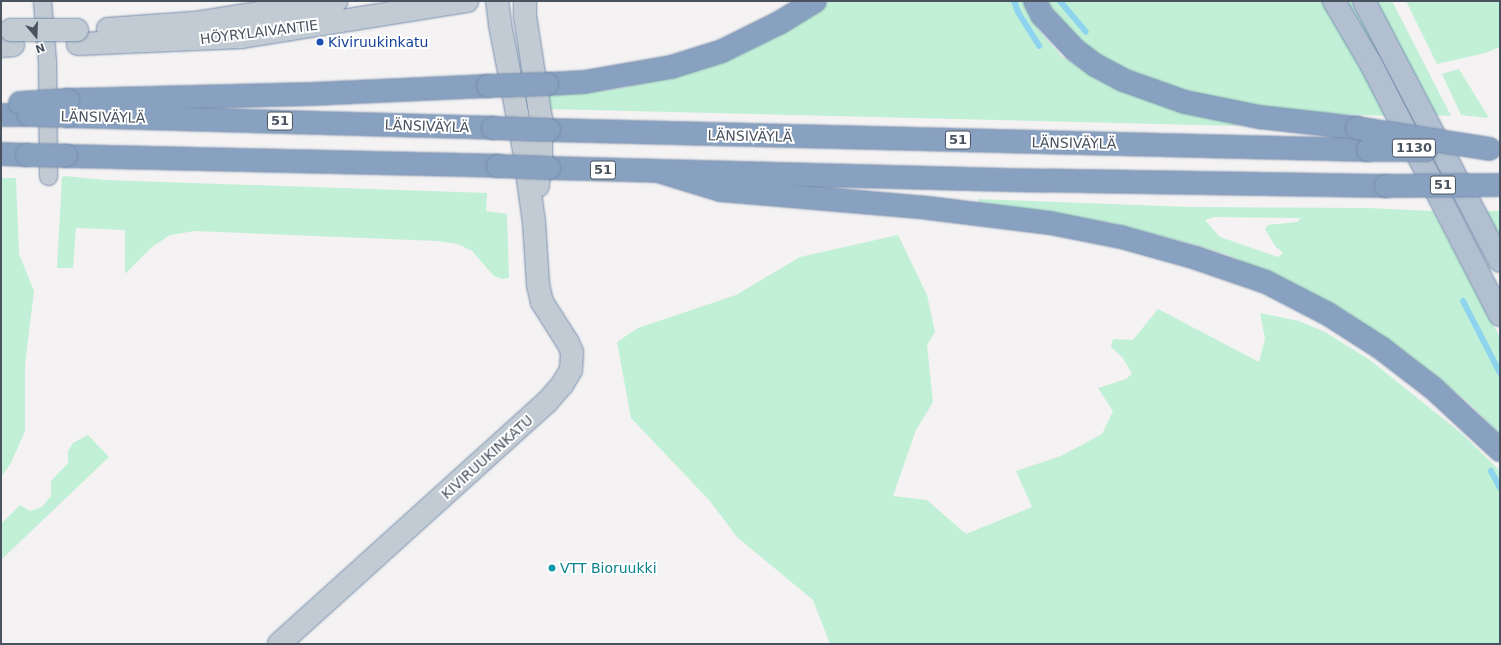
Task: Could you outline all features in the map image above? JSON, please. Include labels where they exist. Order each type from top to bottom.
[{"type":"highway","points":[[68,108],[312,94],[584,82],[671,67],[722,51],[779,23],[815,1]]},
{"type":"highway","points":[[1035,1],[1042,15],[1075,50],[1095,65],[1123,80],[1192,104],[1259,117],[1357,128],[1495,149]]},
{"type":"highway","name":"LÄNSIVÄYLÄ","points":[[11,110],[68,108],[549,130],[1368,150],[1495,149]]},
{"type":"highway","name":"51","points":[[1,154],[498,166],[658,172],[1386,186],[1500,185]]},
{"type":"highway","points":[[658,172],[720,190],[928,208],[1050,223],[1121,237],[1196,258],[1266,282],[1328,314],[1374,344],[1433,388],[1500,450]]},
{"type":"main road","name":"1130","points":[[1334,1],[1371,64],[1500,315]]},
{"type":"main road","name":"1130","points":[[1364,1],[1500,261]]},
{"type":"street","points":[[42,1],[47,60],[48,176]]},
{"type":"street","name":"HÖYRYLAIVANTIE","points":[[78,37],[194,23],[336,1]]},
{"type":"street","name":"HÖYRYLAIVANTIE","points":[[7,38],[242,37],[467,1]]},
{"type":"street","name":"KIVIRUUKINKATU","points":[[279,644],[494,452],[547,402],[562,385],[571,370],[572,352],[568,343],[542,302],[538,284],[534,222],[523,144],[497,1]]},
{"type":"street","name":"KIVIRUUKINKATU","points":[[525,1],[525,16],[541,119],[541,155],[534,222]]},
{"type":"green space","points":[[829,1],[1023,1],[1038,29],[1062,57],[1123,91],[1240,126],[548,109],[548,95],[585,93],[623,88],[661,79],[821,7]]},
{"type":"green space","points":[[1048,1],[1324,1],[1389,116],[1292,112],[1184,92],[1111,63],[1085,45],[1061,22]]},
{"type":"green space","points":[[1344,1],[1355,1],[1382,49],[1372,54]]},
{"type":"green space","points":[[1374,1],[1392,1],[1451,116],[1434,115]]},
{"type":"green space","points":[[1406,1],[1500,1],[1500,47],[1485,53],[1437,64]]},
{"type":"green space","points":[[1459,69],[1489,118],[1461,115],[1442,74]]},
{"type":"green space","points":[[65,176],[105,180],[487,193],[486,211],[507,214],[509,278],[502,279],[494,276],[472,251],[458,244],[437,241],[195,231],[170,235],[152,247],[125,274],[125,230],[76,228],[73,268],[57,268],[62,177]]},
{"type":"green space","points":[[1,178],[16,178],[19,254],[34,291],[25,365],[25,431],[11,463],[1,477]]},
{"type":"green space","points":[[978,199],[1191,207],[1367,208],[1433,211],[1500,337],[1500,434],[1470,404],[1412,357],[1344,311],[1293,285],[1228,255],[1113,223],[978,202]],"holes":[[[1214,217],[1301,218],[1297,222],[1268,225],[1265,229],[1275,246],[1283,253],[1278,257],[1220,237],[1205,220]]]},
{"type":"green space","points":[[1485,211],[1500,211],[1500,246]]},
{"type":"green space","points":[[898,235],[927,295],[935,332],[927,345],[933,402],[916,430],[893,496],[927,500],[966,534],[1032,507],[1016,471],[1061,456],[1102,434],[1113,411],[1098,388],[1126,379],[1132,374],[1123,358],[1111,347],[1113,339],[1133,340],[1158,309],[1259,362],[1265,339],[1260,313],[1299,321],[1325,332],[1370,360],[1461,433],[1500,471],[1500,644],[830,644],[813,600],[737,537],[709,500],[631,418],[617,342],[638,328],[736,295],[800,257]]},
{"type":"green space","points":[[88,435],[109,457],[2,559],[1,564],[1,524],[20,505],[30,511],[42,507],[51,496],[51,481],[68,463],[68,451],[73,443]]},
{"type":"waterway","points":[[1014,1],[1018,12],[1039,46]]},
{"type":"waterway","points":[[1060,1],[1086,32]]},
{"type":"waterway","points":[[1463,301],[1500,373]]},
{"type":"waterway","points":[[1491,471],[1500,488]]},
{"type":"place","name":"Kiviruukinkatu","points":[[320,42]]},
{"type":"place","name":"VTT Bioruukki","points":[[552,568]]}]
